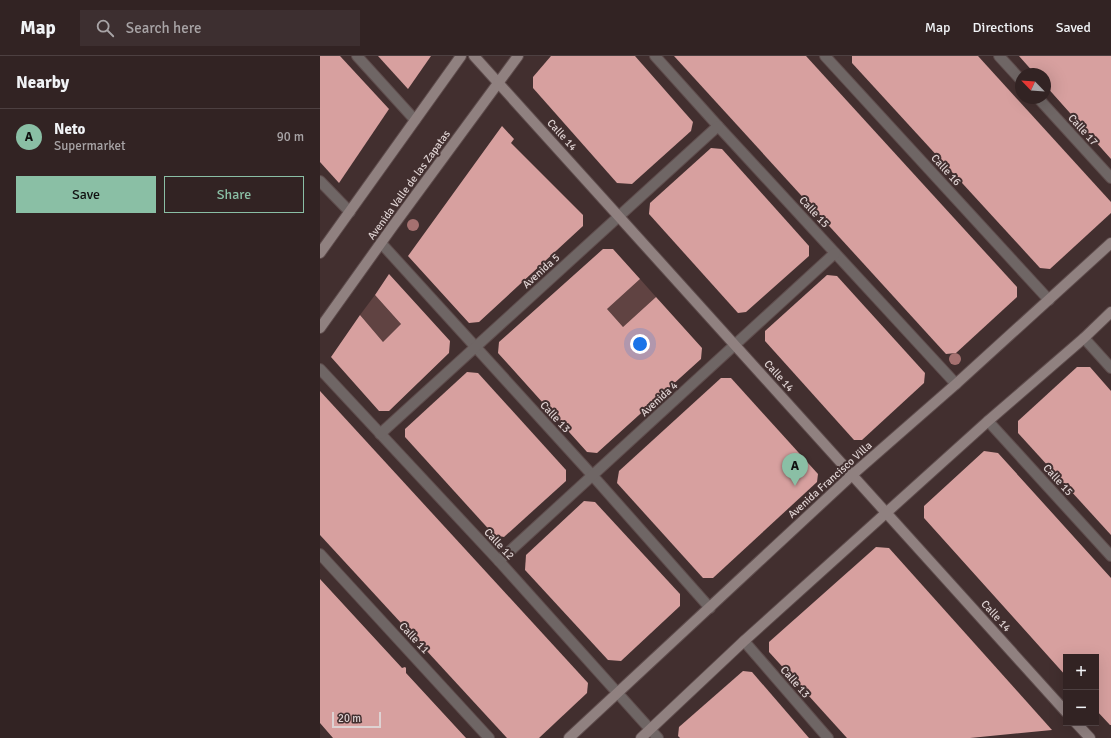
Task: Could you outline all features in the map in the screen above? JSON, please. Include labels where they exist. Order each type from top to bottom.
[{"type":"main road","points":[[320,253],[461,56]]},
{"type":"main road","name":"Calle 14","points":[[474,56],[1063,709]]},
{"type":"main road","name":"Avenida Valle de las Zapatas","points":[[320,328],[518,56]]},
{"type":"main road","name":"Avenida Francisco Villa","points":[[569,738],[852,475],[956,384],[1111,243]]},
{"type":"main road","points":[[641,738],[744,641],[988,421],[1084,338],[1111,312]]},
{"type":"main road","points":[[1079,726],[1090,738]]},
{"type":"street","points":[[358,56],[415,120]]},
{"type":"street","name":"Calle 15","points":[[656,56],[718,126],[956,384]]},
{"type":"street","points":[[999,56],[1015,73]]},
{"type":"street","name":"Calle 16","points":[[828,57],[1049,300]]},
{"type":"street","name":"Calle 17","points":[[1043,104],[1111,178]]},
{"type":"street","name":"Avenida 5","points":[[380,434],[718,126]]},
{"type":"street","points":[[320,181],[350,212]]},
{"type":"street","name":"Calle 13","points":[[381,243],[593,476],[710,608]]},
{"type":"street","name":"Avenida 4","points":[[499,561],[836,253]]},
{"type":"street","points":[[1084,338],[1111,368]]},
{"type":"street","name":"Calle 12","points":[[320,369],[499,561],[658,738]]},
{"type":"street","name":"Calle 15","points":[[988,421],[1111,556]]},
{"type":"street","name":"Calle 11","points":[[320,554],[490,738]]},
{"type":"street","name":"Calle 13","points":[[744,641],[828,738]]},
{"type":"shaded area","points":[[640,279],[656,297],[623,327],[607,309]]},
{"type":"shaded area","points":[[375,295],[401,324],[383,342],[360,315]]},
{"type":"building","points":[[320,56],[340,56],[389,109],[339,183],[320,162]]},
{"type":"building","points":[[378,56],[431,56],[408,89]]},
{"type":"building","points":[[551,56],[635,56],[693,122],[691,131],[632,184],[617,183],[533,88],[533,77]]},
{"type":"building","points":[[674,56],[806,56],[1017,287],[1017,297],[956,353],[946,354]]},
{"type":"building","points":[[852,56],[978,56],[1015,97],[1015,104],[1022,104],[1111,202],[1111,213],[1050,269],[1040,268],[852,63]]},
{"type":"building","points":[[1019,56],[1111,56],[1111,159],[1051,92],[1051,68],[1030,68]]},
{"type":"building","points":[[502,126],[514,139],[511,143],[583,215],[583,226],[479,322],[469,323],[408,256]]},
{"type":"building","points":[[711,148],[722,149],[809,246],[809,256],[746,312],[738,313],[649,214],[650,203]]},
{"type":"building","points":[[603,249],[613,249],[640,279],[607,309],[623,327],[656,297],[702,348],[701,359],[597,453],[587,452],[498,353],[499,342]]},
{"type":"building","points":[[389,274],[450,341],[449,353],[389,411],[379,411],[331,357],[360,315],[383,342],[401,324],[375,295]]},
{"type":"building","points":[[827,275],[837,276],[925,373],[924,383],[862,440],[854,440],[765,341],[765,331]]},
{"type":"building","points":[[1077,367],[1090,367],[1111,391],[1111,535],[1018,433],[1018,421]]},
{"type":"building","points":[[467,372],[478,373],[566,470],[566,481],[504,537],[494,535],[405,437],[405,429]]},
{"type":"building","points":[[721,378],[731,378],[818,474],[817,482],[713,578],[703,578],[617,483],[619,471]]},
{"type":"building","points":[[320,391],[588,683],[587,693],[539,738],[507,738],[320,535]]},
{"type":"building","points":[[984,451],[998,453],[1111,578],[1111,725],[1099,713],[1099,654],[1063,654],[1063,673],[924,518],[924,506]]},
{"type":"building","points":[[584,501],[595,502],[680,594],[680,606],[621,661],[608,660],[525,570],[526,555]]},
{"type":"building","points":[[876,547],[889,548],[1052,730],[970,738],[847,738],[769,652],[769,642]]},
{"type":"building","points":[[320,579],[402,668],[406,668],[406,673],[466,738],[333,738],[320,723]]},
{"type":"building","points":[[743,671],[752,672],[809,738],[680,738],[678,736],[679,727]]},
{"type":"place","name":"Neto","points":[[795,486]]}]
